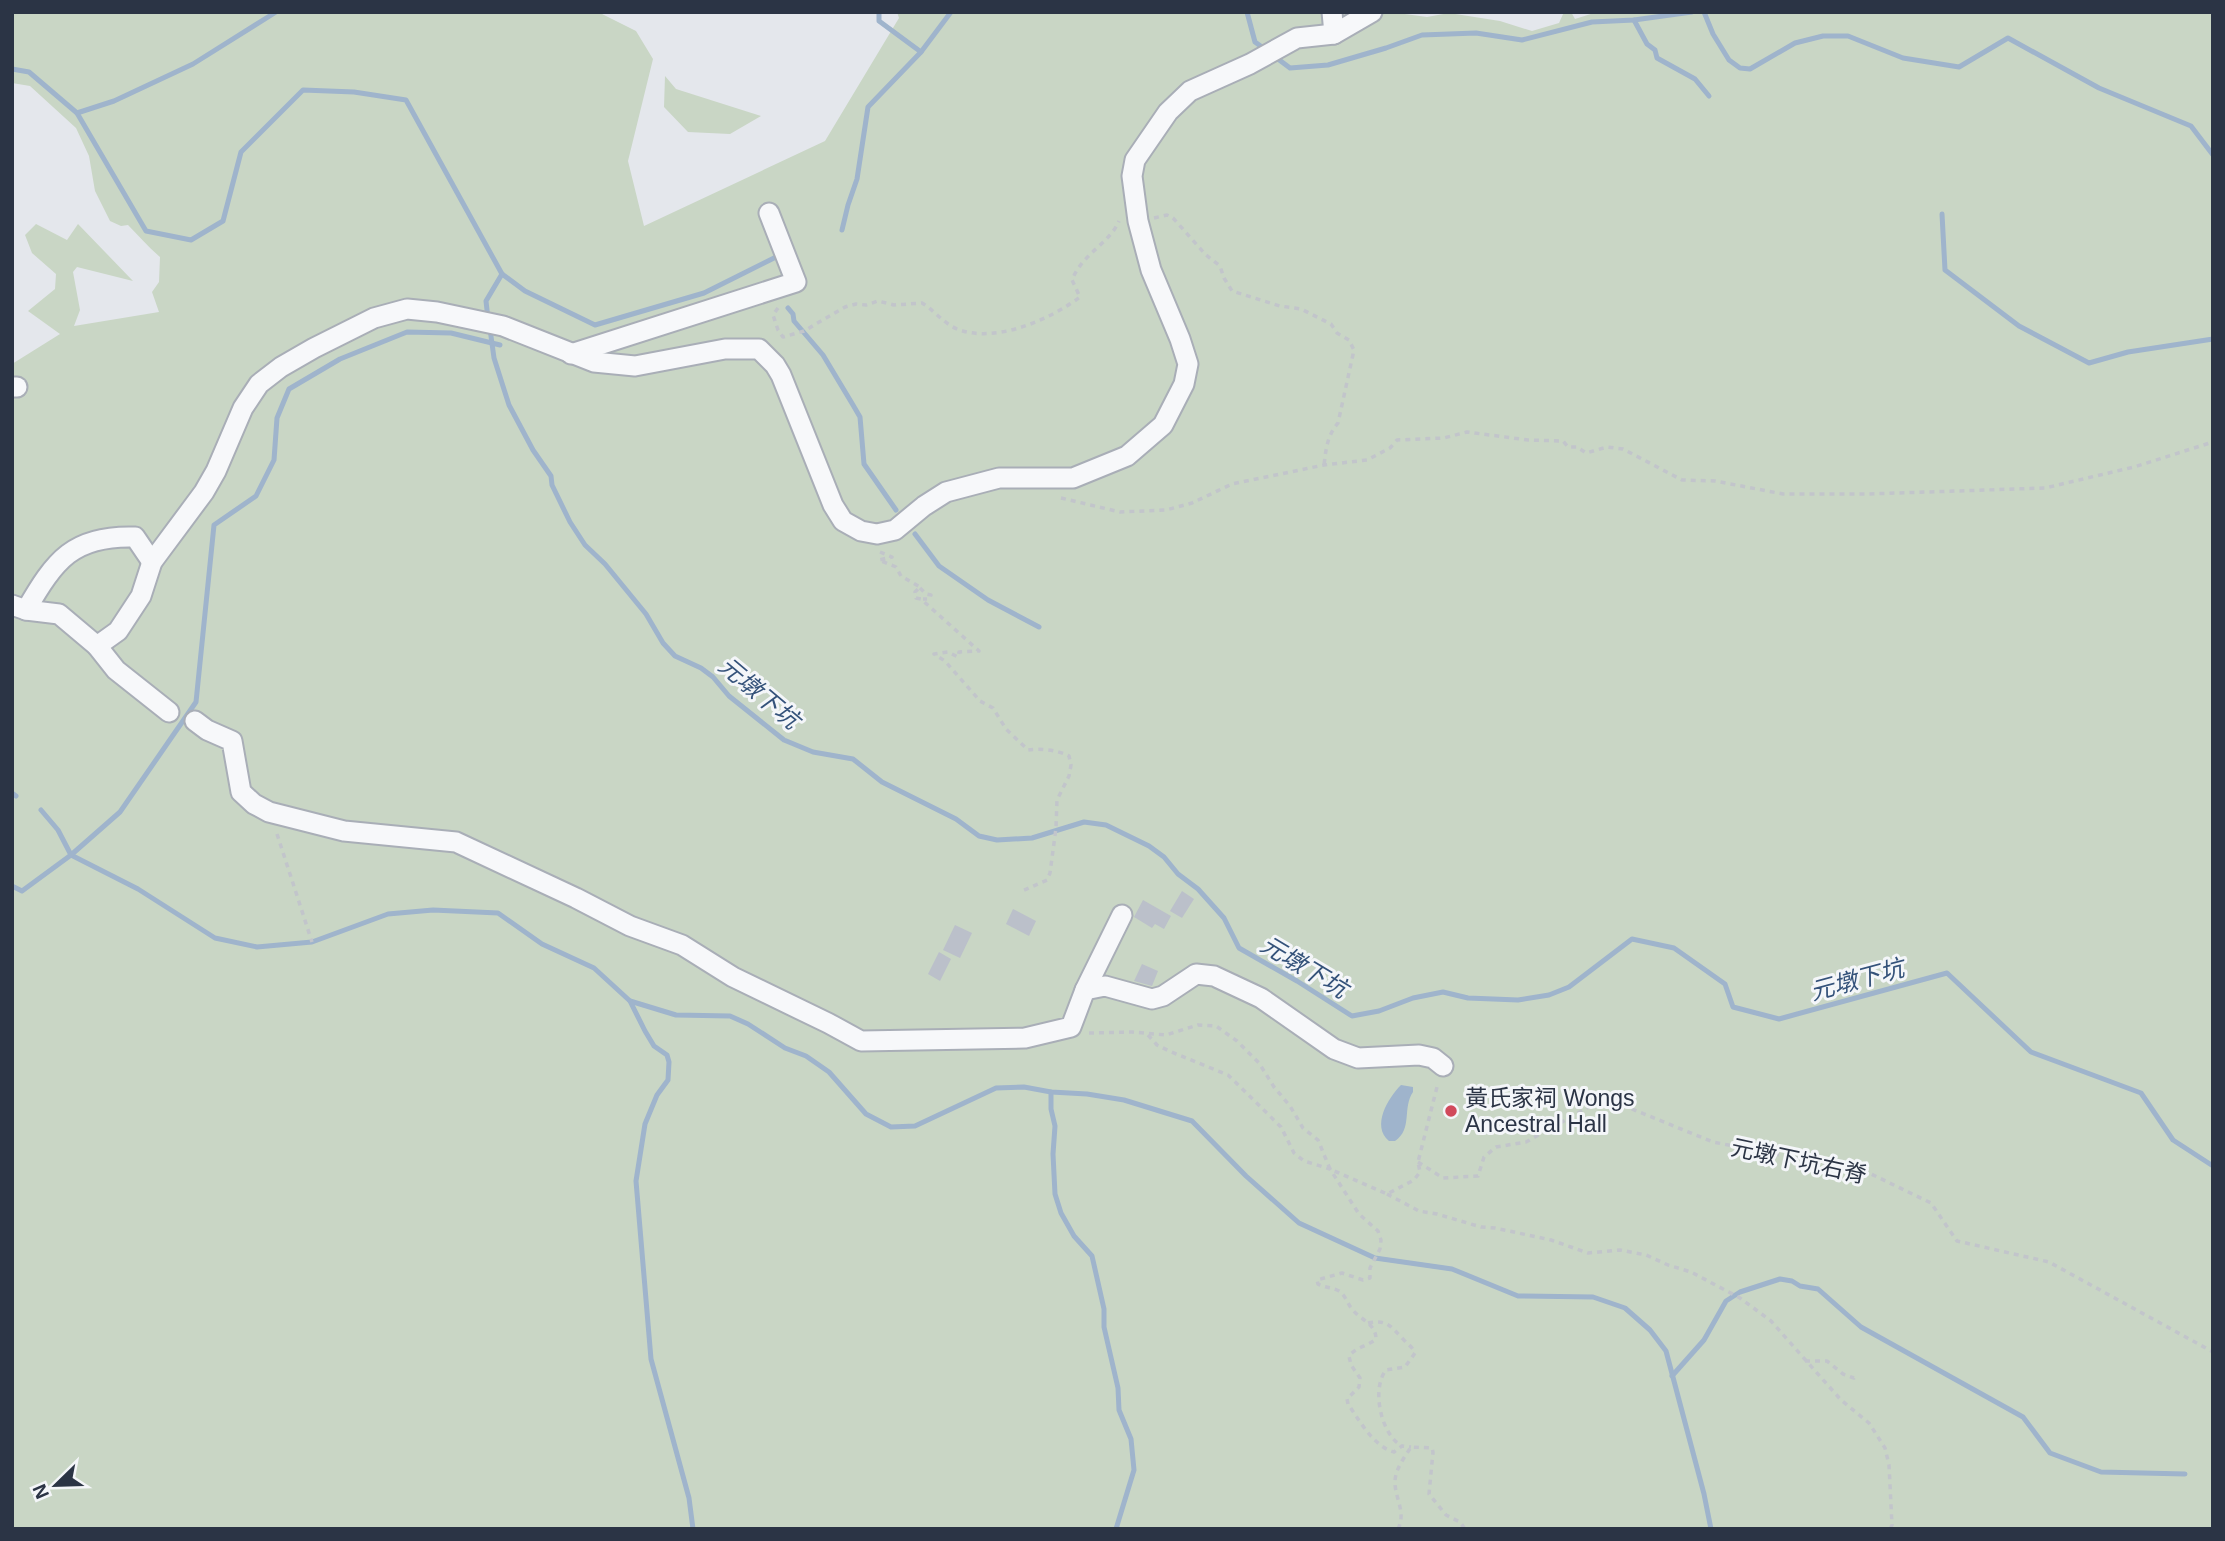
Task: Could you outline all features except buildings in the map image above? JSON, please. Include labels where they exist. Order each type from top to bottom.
[{"type":"street","points":[[1332,12],[1334,34]]},
{"type":"street","points":[[97,646],[118,631],[141,596],[152,562],[204,492],[243,408],[259,384],[281,367],[338,336],[374,318],[407,309],[487,321],[594,362],[635,366],[725,349],[759,349],[781,375],[833,505],[843,521],[870,533],[895,530],[946,492],[999,478],[1073,478],[1127,456],[1163,425],[1184,384],[1188,364],[1151,270],[1132,176],[1135,160],[1168,112],[1190,91],[1250,64],[1297,38],[1334,34],[1356,24],[1372,12]]},
{"type":"street","points":[[571,354],[796,282],[769,213]]},
{"type":"street","points":[[19,608],[59,562],[73,550],[91,541],[112,536],[135,537],[152,562]]},
{"type":"street","points":[[19,608],[58,614],[97,646],[116,670],[169,712]]},
{"type":"street","points":[[195,722],[232,741],[241,792],[254,804],[269,812],[344,831],[456,842],[629,926],[682,945],[733,977],[861,1041],[1025,1038],[1071,1027],[1085,990],[1122,915]]},
{"type":"street","points":[[1085,990],[1105,986],[1152,999],[1163,996],[1196,974],[1214,976],[1261,999],[1334,1049],[1358,1058],[1419,1055],[1433,1058],[1443,1066]]},
{"type":"path","points":[[779,307],[773,315],[783,337],[804,331],[845,307],[878,301],[894,305],[922,303],[948,324],[968,332],[1000,333],[1032,323],[1062,310],[1080,297],[1072,280],[1077,269],[1117,226],[1127,199],[1136,193]]},
{"type":"path","points":[[1162,216],[1167,215],[1173,219],[1206,255],[1220,266],[1232,291],[1280,306],[1301,309],[1331,324],[1337,333],[1349,340],[1354,350],[1338,423],[1326,443],[1324,465]]},
{"type":"path","points":[[1057,497],[1120,512],[1166,510],[1192,503],[1232,484],[1324,465],[1367,460],[1390,448],[1397,440],[1444,438],[1467,432],[1528,440],[1563,441],[1568,447],[1577,447],[1586,453],[1606,447],[1623,449],[1682,481],[1716,481],[1783,494],[2045,488],[2134,467],[2213,442]]},
{"type":"path","points":[[870,533],[869,545],[892,558],[879,560],[896,567],[901,576],[920,587],[926,594],[931,595],[929,599],[916,598],[915,592],[920,587]]},
{"type":"path","points":[[921,599],[978,651],[959,652],[958,657],[948,652],[934,654],[945,661],[980,701],[993,708],[1006,729],[1028,750],[1057,751],[1069,756],[1069,776],[1056,800],[1055,844],[1050,873],[1047,880],[1020,892]]},
{"type":"path","points":[[269,812],[312,942]]},
{"type":"path","points":[[1071,1027],[1079,1033],[1132,1032],[1166,1035],[1207,1024],[1227,1033],[1259,1063],[1303,1128],[1318,1140],[1330,1169],[1359,1214],[1378,1231],[1380,1249],[1370,1268],[1370,1278],[1363,1280],[1342,1273],[1317,1280],[1318,1284],[1342,1293],[1351,1308],[1376,1333],[1376,1339],[1349,1356],[1351,1365],[1360,1378],[1359,1387],[1347,1399],[1348,1404],[1374,1439],[1386,1450],[1394,1452],[1402,1446]]},
{"type":"path","points":[[1148,1035],[1157,1045],[1228,1075],[1281,1127],[1294,1153],[1304,1161],[1330,1169],[1419,1210],[1450,1219],[1551,1240],[1588,1253],[1620,1251],[1646,1255],[1690,1272],[1740,1298],[1771,1321],[1841,1400],[1870,1423],[1885,1448],[1889,1465],[1890,1529]]},
{"type":"path","points":[[1387,1194],[1414,1180],[1420,1172],[1418,1162],[1443,1066]]},
{"type":"path","name":"元墩下坑右脊","points":[[1418,1162],[1443,1178],[1478,1176],[1484,1157],[1496,1147],[1527,1142],[1605,1098],[1713,1142],[1867,1172],[1931,1203],[1957,1241],[2049,1262],[2213,1352]]},
{"type":"path","points":[[1368,1323],[1389,1324],[1414,1350],[1415,1353],[1405,1367],[1386,1370],[1380,1382],[1381,1417],[1394,1441],[1402,1446],[1432,1448],[1429,1494],[1441,1510],[1460,1522],[1465,1529]]},
{"type":"path","points":[[1805,1361],[1827,1361],[1843,1374],[1854,1378],[1857,1376]]},
{"type":"path","points":[[1398,1529],[1402,1514],[1395,1476],[1411,1447]]},
{"type":"green space","points":[[12,12],[598,12],[636,31],[653,59],[628,161],[644,226],[825,141],[899,18],[897,12],[1390,12],[1427,17],[1449,13],[1500,21],[1532,31],[1559,23],[1564,12],[1571,12],[1575,19],[1597,12],[2213,12],[2213,1529],[12,1529],[12,364],[60,334],[28,311],[55,289],[56,274],[32,253],[25,235],[36,224],[67,240],[78,224],[133,281],[77,267],[73,272],[80,310],[74,326],[159,312],[152,292],[159,282],[160,257],[128,225],[121,226],[110,221],[95,191],[89,156],[76,128],[30,86],[12,83]]},
{"type":"green space","points":[[665,76],[676,89],[761,116],[730,134],[688,132],[664,107]]},
{"type":"water","points":[[1401,1085],[1413,1087],[1413,1092],[1404,1131],[1395,1141],[1389,1141],[1381,1128],[1381,1120],[1391,1097]]},
{"type":"waterway","points":[[77,113],[114,101],[193,64],[276,12]]},
{"type":"waterway","points":[[879,12],[879,21],[921,52]]},
{"type":"waterway","points":[[842,230],[857,179],[868,107],[921,52],[951,12]]},
{"type":"waterway","points":[[1247,12],[1255,42],[1266,50]]},
{"type":"waterway","points":[[1274,56],[1290,68],[1328,65],[1422,35],[1476,33],[1522,40],[1592,22],[1634,20],[1692,12]]},
{"type":"waterway","points":[[1704,12],[1713,34],[1729,60],[1740,68],[1750,69],[1795,43],[1823,36],[1848,36],[1903,58],[1959,67],[2008,38],[2099,88],[2191,126],[2213,155]]},
{"type":"waterway","points":[[1634,20],[1647,44],[1655,50],[1657,58],[1695,79],[1709,96]]},
{"type":"waterway","points":[[12,69],[29,72],[77,113],[146,231],[191,240],[223,221],[241,152],[303,90],[354,92],[406,100],[502,274],[525,291],[595,325],[704,293],[780,255]]},
{"type":"waterway","points":[[1942,214],[1945,270],[2019,326],[2089,363],[2128,352],[2213,339]]},
{"type":"waterway","name":"元墩下坑","points":[[488,319],[486,301],[502,274]]},
{"type":"waterway","points":[[788,308],[794,321],[823,355],[860,417],[864,464],[896,510]]},
{"type":"waterway","name":"元墩下坑","points":[[490,329],[494,358],[509,405],[533,450],[551,476],[552,485],[570,522],[585,545],[605,564],[646,614],[663,643],[675,656],[713,677],[729,696],[784,740],[813,752],[853,759],[882,782],[956,819],[979,836],[997,840],[1032,838],[1084,822],[1106,825],[1149,846],[1164,857],[1224,918],[1239,948],[1352,1016],[1443,992],[1468,998],[1518,1000],[1549,995],[1569,987],[1632,939],[1674,948],[1725,984],[1733,1007],[1779,1019],[1947,973],[2031,1052],[2141,1093],[2173,1140],[2213,1166]]},
{"type":"waterway","points":[[12,886],[22,891],[71,855],[120,812],[196,702],[214,525],[256,496],[274,460],[277,418],[289,389],[340,359],[407,332],[451,333],[500,345]]},
{"type":"waterway","points":[[915,534],[939,566],[988,600],[1039,627]]},
{"type":"waterway","points":[[12,793],[16,796]]},
{"type":"waterway","points":[[41,810],[58,830],[71,855],[138,889],[215,938],[257,947],[312,942],[388,914],[433,910],[498,913],[542,944],[594,968],[630,1001],[676,1015],[730,1016],[748,1024],[829,1072],[866,1114],[891,1127],[915,1126],[996,1088],[1024,1087],[1124,1100],[1192,1121],[1246,1176],[1299,1223],[1375,1258],[1452,1269],[1518,1296],[1593,1297],[1625,1308],[1650,1330],[1666,1351],[1711,1529]]},
{"type":"waterway","points":[[630,1001],[654,1046],[667,1055],[669,1062],[668,1080],[657,1095],[645,1124],[636,1181],[651,1359],[689,1498],[693,1529]]},
{"type":"waterway","points":[[1051,1092],[1055,1126],[1055,1194],[1061,1213],[1074,1236],[1092,1256],[1118,1388],[1119,1410],[1131,1439],[1134,1470],[1116,1529]]},
{"type":"waterway","points":[[1672,1376],[1704,1340],[1726,1301],[1740,1292],[1780,1279],[1792,1281],[1800,1286],[1818,1289],[1861,1327],[2023,1417],[2050,1453],[2101,1472],[2185,1474]]},
{"type":"place","name":"黃氏家祠 Wongs Ancestral Hall","points":[[1451,1111]]}]
